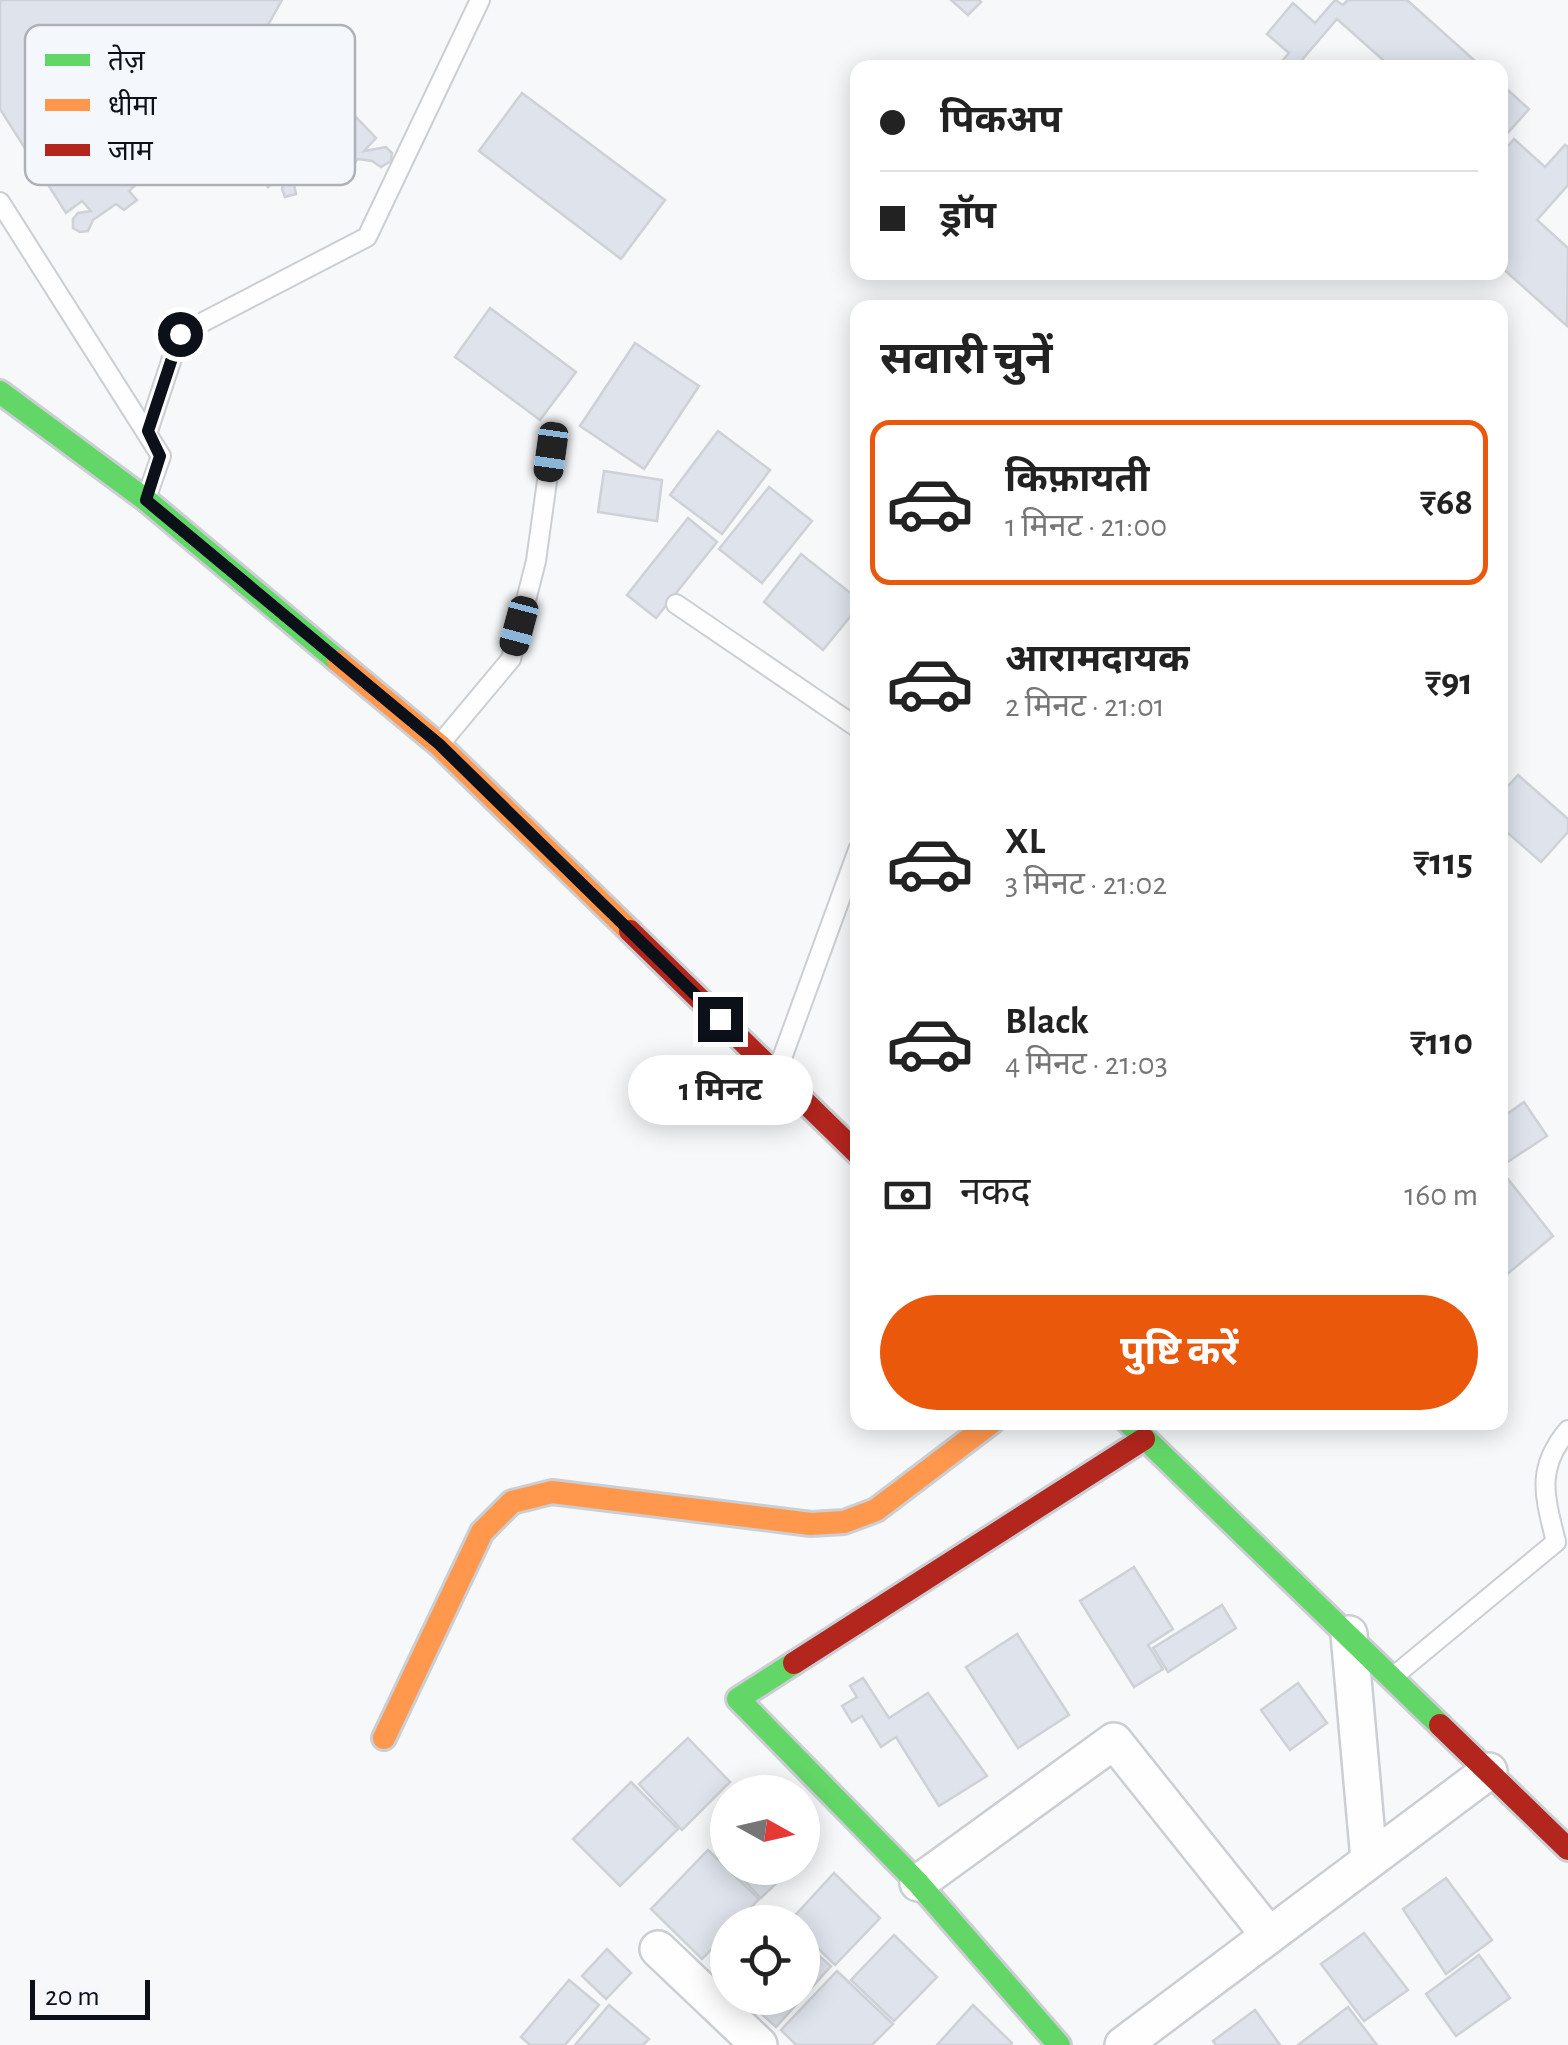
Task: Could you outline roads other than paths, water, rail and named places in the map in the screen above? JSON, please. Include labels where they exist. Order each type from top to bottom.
[{"type":"street","points":[[0,392],[146,500],[439,744],[850,1146]]},
{"type":"street","points":[[384,1738],[482,1532],[497,1510],[524,1494],[552,1492],[810,1524],[844,1522],[876,1510],[981,1430]]},
{"type":"street","points":[[1059,2045],[918,1883],[738,1699],[1136,1430],[1568,1849]]},
{"type":"street","points":[[1349,1634],[1370,1860]]},
{"type":"street","points":[[918,1883],[1114,1740],[1269,1936]]},
{"type":"street","points":[[1122,2045],[1489,1772]]},
{"type":"street","points":[[658,1949],[759,2045]]},
{"type":"lane","points":[[148,431],[180,334],[367,236],[480,0]]},
{"type":"lane","points":[[0,202],[148,431],[160,456],[146,500]]},
{"type":"lane","points":[[439,744],[510,659],[536,562],[551,452]]},
{"type":"lane","points":[[676,604],[850,723]]},
{"type":"lane","points":[[776,1074],[848,893]]},
{"type":"lane","points":[[1392,1677],[1562,1544],[1543,1489],[1552,1449],[1568,1430]]}]
